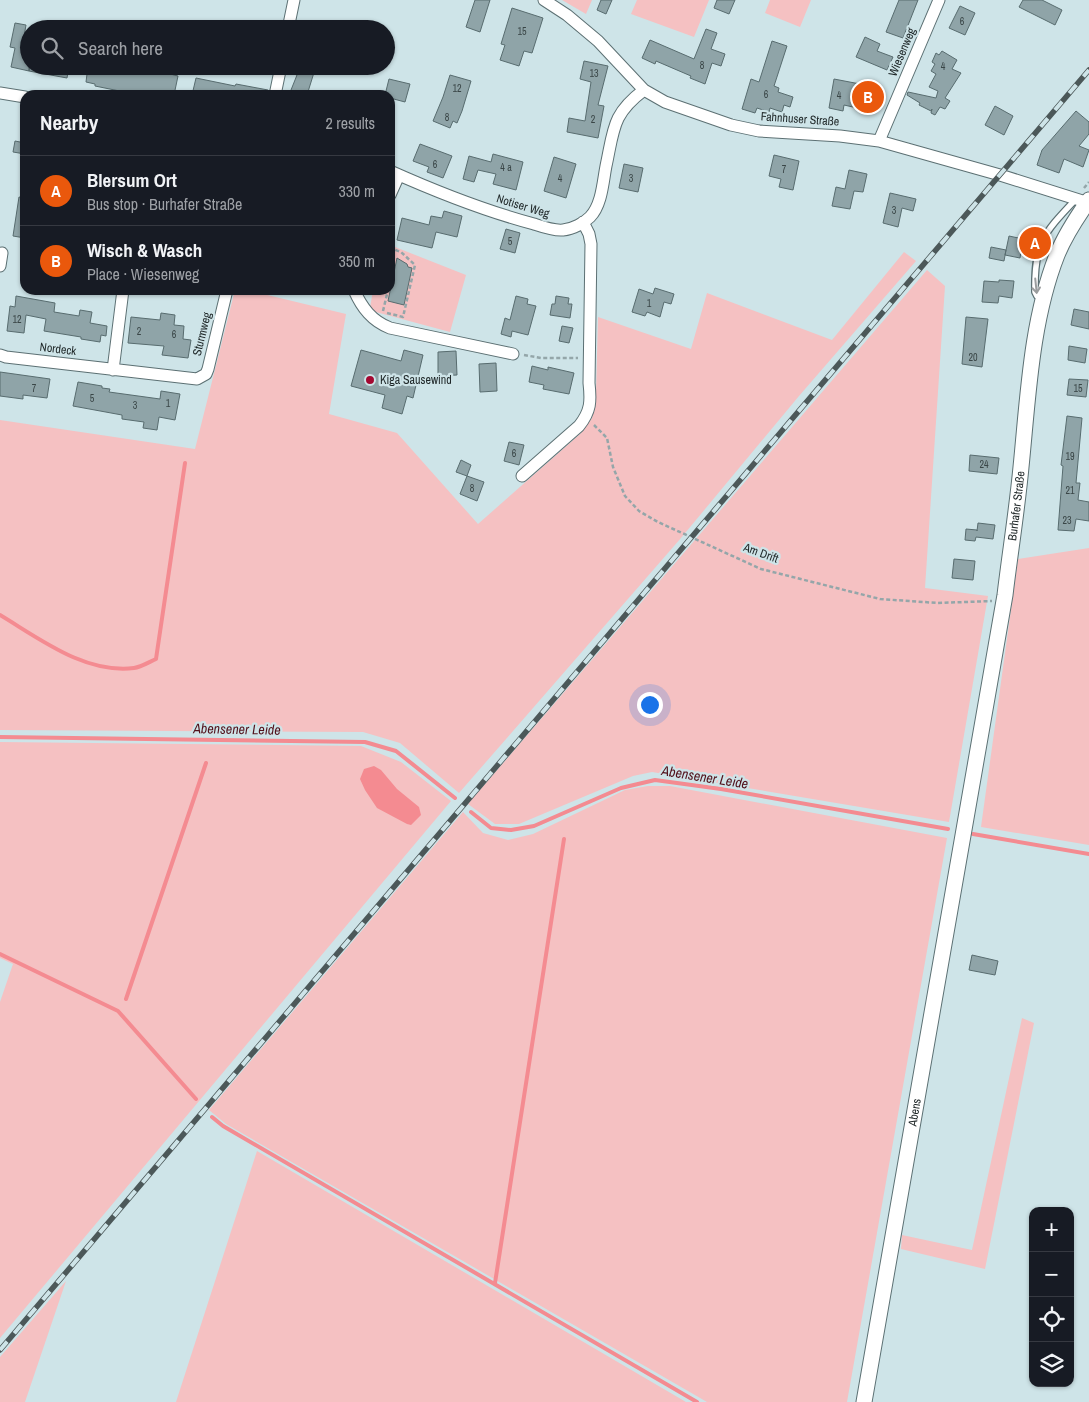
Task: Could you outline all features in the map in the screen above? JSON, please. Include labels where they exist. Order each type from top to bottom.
[{"type":"main road","name":"Burhafer Straße","points":[[965,822],[1004,595],[1021,470],[1030,366],[1044,298],[1057,255],[1085,201]]},
{"type":"main road","name":"Abens","points":[[864,1402],[965,822]]},
{"type":"street","points":[[290,20],[294,0]]},
{"type":"street","name":"Fahnhuser Straße","points":[[544,0],[567,15],[598,41],[644,90],[665,102],[731,125],[759,131],[840,136],[880,141],[1085,201]]},
{"type":"street","name":"Wiesenweg","points":[[880,141],[939,0]]},
{"type":"street","points":[[276,90],[279,75]]},
{"type":"street","points":[[522,476],[579,426],[587,416],[590,397],[591,244],[589,234],[583,222],[592,216],[598,203],[614,127],[619,114],[626,104],[644,90]]},
{"type":"street","points":[[0,93],[20,96]]},
{"type":"street","name":"Notiser Weg","points":[[395,173],[484,208],[546,228],[562,231],[574,228],[583,222]]},
{"type":"street","points":[[0,266],[2,252]]},
{"type":"street","points":[[113,370],[122,295]]},
{"type":"street","name":"Sturmweg","points":[[197,379],[206,374],[208,369],[226,295]]},
{"type":"street","points":[[357,295],[374,320],[390,328],[513,354]]},
{"type":"street","name":"Nordeck","points":[[0,355],[197,379]]},
{"type":"lane","points":[[1044,298],[1037,296],[1035,292],[1036,256],[1043,238],[1056,220],[1085,201]]},
{"type":"path","points":[[387,295],[383,312],[403,317],[415,265],[401,252],[395,250]]},
{"type":"path","points":[[513,354],[540,358],[589,359]]},
{"type":"path","name":"Am Drift","points":[[587,416],[607,438],[613,467],[625,496],[646,515],[761,570],[880,599],[938,604],[993,601]]},
{"type":"shaded area","points":[[562,0],[592,0],[586,14]]},
{"type":"shaded area","points":[[637,0],[709,0],[694,37],[631,14]]},
{"type":"shaded area","points":[[770,0],[811,0],[800,27],[765,13]]},
{"type":"shaded area","points":[[395,247],[466,275],[450,332],[372,311],[370,308],[372,295],[395,295]]},
{"type":"shaded area","points":[[904,252],[916,261],[799,396],[681,538],[459,793],[400,743],[363,732],[0,730],[0,420],[195,449],[234,295],[268,295],[346,314],[329,414],[397,433],[478,524],[580,434],[592,418],[596,393],[598,317],[691,349],[707,293],[832,340]]},
{"type":"shaded area","points":[[927,270],[945,286],[925,588],[988,596],[949,822],[652,772],[633,776],[519,824],[495,824],[468,804]]},
{"type":"shaded area","points":[[1089,548],[1089,845],[981,827],[1018,559]]},
{"type":"shaded area","points":[[0,742],[361,746],[401,762],[451,801],[0,1338],[0,1002],[13,964],[0,958]]},
{"type":"shaded area","points":[[374,766],[381,770],[397,789],[419,807],[421,815],[411,825],[377,808],[365,790],[360,779],[364,769]]},
{"type":"shaded area","points":[[648,786],[670,786],[947,838],[847,1402],[707,1402],[226,1124],[209,1110],[463,812],[483,833],[508,840],[533,834],[625,790]]},
{"type":"shaded area","points":[[1022,1018],[1034,1023],[985,1269],[901,1249],[902,1235],[972,1250]]},
{"type":"shaded area","points":[[257,1151],[686,1402],[176,1402]]},
{"type":"shaded area","points":[[66,1281],[25,1402],[0,1402],[0,1357]]},
{"type":"building","points":[[475,0],[490,0],[480,32],[466,27]]},
{"type":"building","points":[[601,0],[612,0],[606,14],[597,10]]},
{"type":"building","points":[[717,0],[735,0],[729,14],[714,8]]},
{"type":"building","points":[[899,0],[918,0],[903,38],[886,32]]},
{"type":"building","points":[[1023,0],[1042,0],[1062,10],[1055,25],[1019,7]]},
{"type":"building","points":[[960,6],[975,13],[965,35],[949,28]]},
{"type":"building","points":[[512,8],[543,18],[532,53],[524,51],[519,66],[500,60],[505,45],[501,44]]},
{"type":"building","points":[[15,23],[20,24],[20,69],[11,67],[15,48],[10,47]]},
{"type":"building","points":[[706,29],[717,33],[711,49],[725,54],[721,66],[712,63],[705,84],[656,61],[655,64],[642,58],[650,40],[694,59]]},
{"type":"building","points":[[865,37],[880,44],[877,51],[893,57],[887,70],[856,57]]},
{"type":"building","points":[[772,41],[787,46],[774,86],[779,88],[778,92],[793,97],[790,107],[784,105],[782,112],[770,108],[769,112],[757,108],[755,113],[742,109],[751,79],[759,82]]},
{"type":"building","points":[[942,51],[957,60],[952,69],[961,73],[945,98],[950,101],[945,109],[940,107],[935,115],[931,113],[932,109],[931,111],[919,105],[920,103],[907,95],[908,92],[936,98],[938,91],[929,87],[936,74],[931,71],[935,64],[932,62],[936,53],[939,55]]},
{"type":"building","points":[[584,61],[608,66],[598,105],[604,106],[598,138],[567,132],[569,118],[585,121],[591,82],[580,79]]},
{"type":"building","points":[[51,75],[68,75],[67,78]]},
{"type":"building","points":[[87,75],[178,76],[175,90],[115,90],[86,82]]},
{"type":"building","points":[[297,75],[313,75],[309,90],[291,90]]},
{"type":"building","points":[[450,75],[471,81],[457,123],[453,121],[450,128],[433,121]]},
{"type":"building","points":[[196,78],[268,90],[193,90]]},
{"type":"building","points":[[389,79],[410,84],[405,102],[395,99],[395,90],[386,90]]},
{"type":"building","points":[[834,79],[881,86],[875,112],[844,105],[843,111],[829,108]]},
{"type":"building","points":[[995,106],[1013,116],[1004,135],[985,125]]},
{"type":"building","points":[[1076,111],[1089,122],[1089,134],[1079,146],[1089,150],[1083,167],[1064,159],[1059,173],[1037,165],[1042,150]]},
{"type":"building","points":[[15,141],[20,142],[20,153],[13,152]]},
{"type":"building","points":[[420,144],[452,156],[443,178],[427,172],[429,167],[413,161]]},
{"type":"building","points":[[493,154],[523,162],[516,190],[493,184],[496,174],[478,170],[474,182],[463,179],[469,156],[491,162]]},
{"type":"building","points":[[774,155],[799,161],[793,190],[779,187],[781,179],[769,176]]},
{"type":"building","points":[[554,157],[576,164],[566,198],[544,191]]},
{"type":"building","points":[[624,164],[643,168],[638,192],[619,188]]},
{"type":"building","points":[[849,170],[867,174],[863,192],[854,191],[850,209],[832,206],[836,187],[845,189]]},
{"type":"building","points":[[890,193],[916,199],[913,211],[902,208],[898,227],[883,223]]},
{"type":"building","points":[[19,197],[20,197],[20,237],[13,236]]},
{"type":"building","points":[[444,211],[462,216],[457,237],[436,232],[432,248],[397,240],[402,218],[429,225],[431,216],[442,218]]},
{"type":"building","points":[[506,229],[520,233],[515,253],[500,249]]},
{"type":"building","points":[[1009,236],[1023,239],[1020,258],[1005,255]]},
{"type":"building","points":[[991,247],[1006,250],[1004,261],[989,258]]},
{"type":"building","points":[[397,258],[412,268],[404,305],[388,301],[389,295],[395,295]]},
{"type":"building","points":[[999,280],[1014,281],[1012,298],[999,296],[998,303],[982,302],[984,281],[999,282]]},
{"type":"building","points":[[655,288],[674,294],[671,304],[664,302],[660,317],[647,312],[645,316],[632,312],[639,289],[653,294]]},
{"type":"building","points":[[16,296],[55,303],[54,312],[79,316],[80,310],[92,312],[90,323],[107,326],[106,336],[101,335],[100,342],[44,331],[46,319],[26,315],[24,333],[7,331],[10,306],[15,307]]},
{"type":"building","points":[[516,296],[528,299],[527,304],[536,306],[528,335],[512,331],[511,337],[501,334],[505,318],[510,320]]},
{"type":"building","points":[[556,296],[569,298],[568,304],[572,304],[570,318],[550,315]]},
{"type":"building","points":[[1074,309],[1089,312],[1089,329],[1071,325]]},
{"type":"building","points":[[161,313],[175,315],[174,325],[184,326],[183,339],[191,340],[188,358],[162,355],[164,346],[128,343],[131,317],[160,320]]},
{"type":"building","points":[[966,317],[988,319],[982,367],[962,364]]},
{"type":"building","points":[[562,326],[573,328],[569,343],[559,341]]},
{"type":"building","points":[[1069,346],[1087,349],[1085,363],[1068,360]]},
{"type":"building","points":[[361,350],[401,361],[404,350],[423,355],[413,398],[407,396],[402,414],[382,408],[385,395],[351,386]]},
{"type":"building","points":[[456,351],[457,375],[438,376],[438,352]]},
{"type":"building","points":[[496,363],[497,391],[480,392],[479,364]]},
{"type":"building","points":[[532,366],[548,370],[548,367],[574,373],[569,394],[543,389],[544,385],[529,382]]},
{"type":"building","points":[[0,372],[50,379],[47,398],[23,395],[23,399],[0,396]]},
{"type":"building","points":[[1069,379],[1088,380],[1086,397],[1067,395]]},
{"type":"building","points":[[78,382],[102,386],[102,388],[110,389],[109,392],[160,399],[161,391],[180,394],[175,420],[159,417],[157,430],[143,428],[144,422],[122,419],[122,415],[73,406]]},
{"type":"building","points":[[1067,416],[1082,418],[1076,483],[1080,483],[1078,500],[1089,502],[1089,521],[1076,519],[1074,531],[1058,530],[1063,466],[1061,465]]},
{"type":"building","points":[[509,442],[524,445],[519,465],[504,461]]},
{"type":"building","points":[[970,455],[999,458],[997,474],[969,471]]},
{"type":"building","points":[[461,460],[471,465],[467,476],[456,472]]},
{"type":"building","points":[[467,476],[484,482],[477,501],[460,494]]},
{"type":"building","points":[[978,523],[995,525],[993,539],[976,537],[975,541],[965,540],[966,529],[977,531]]},
{"type":"building","points":[[954,559],[975,561],[973,580],[952,578]]},
{"type":"building","points":[[972,955],[998,961],[995,975],[969,970]]},
{"type":"waterway","points":[[0,615],[64,653],[98,666],[134,668],[156,659],[185,463]]},
{"type":"waterway","name":"Abensener Leide","points":[[0,737],[365,742],[396,751],[455,798]]},
{"type":"waterway","points":[[126,999],[206,763]]},
{"type":"waterway","name":"Abensener Leide","points":[[471,812],[491,828],[511,830],[534,826],[621,788],[655,780],[721,789],[948,829]]},
{"type":"waterway","name":"Abensener Leide","points":[[973,834],[1089,854]]},
{"type":"waterway","points":[[495,1283],[564,839]]},
{"type":"waterway","points":[[0,954],[118,1011],[196,1099]]},
{"type":"waterway","points":[[212,1117],[223,1126],[697,1402]]},
{"type":"railway","points":[[0,1350],[1089,70]]},
{"type":"place","name":"Wisch & Wasch","points":[[868,97]]},
{"type":"place","name":"Blersum Ort","points":[[1035,243]]},
{"type":"place","name":"Kiga Sausewind","points":[[370,380]]}]
